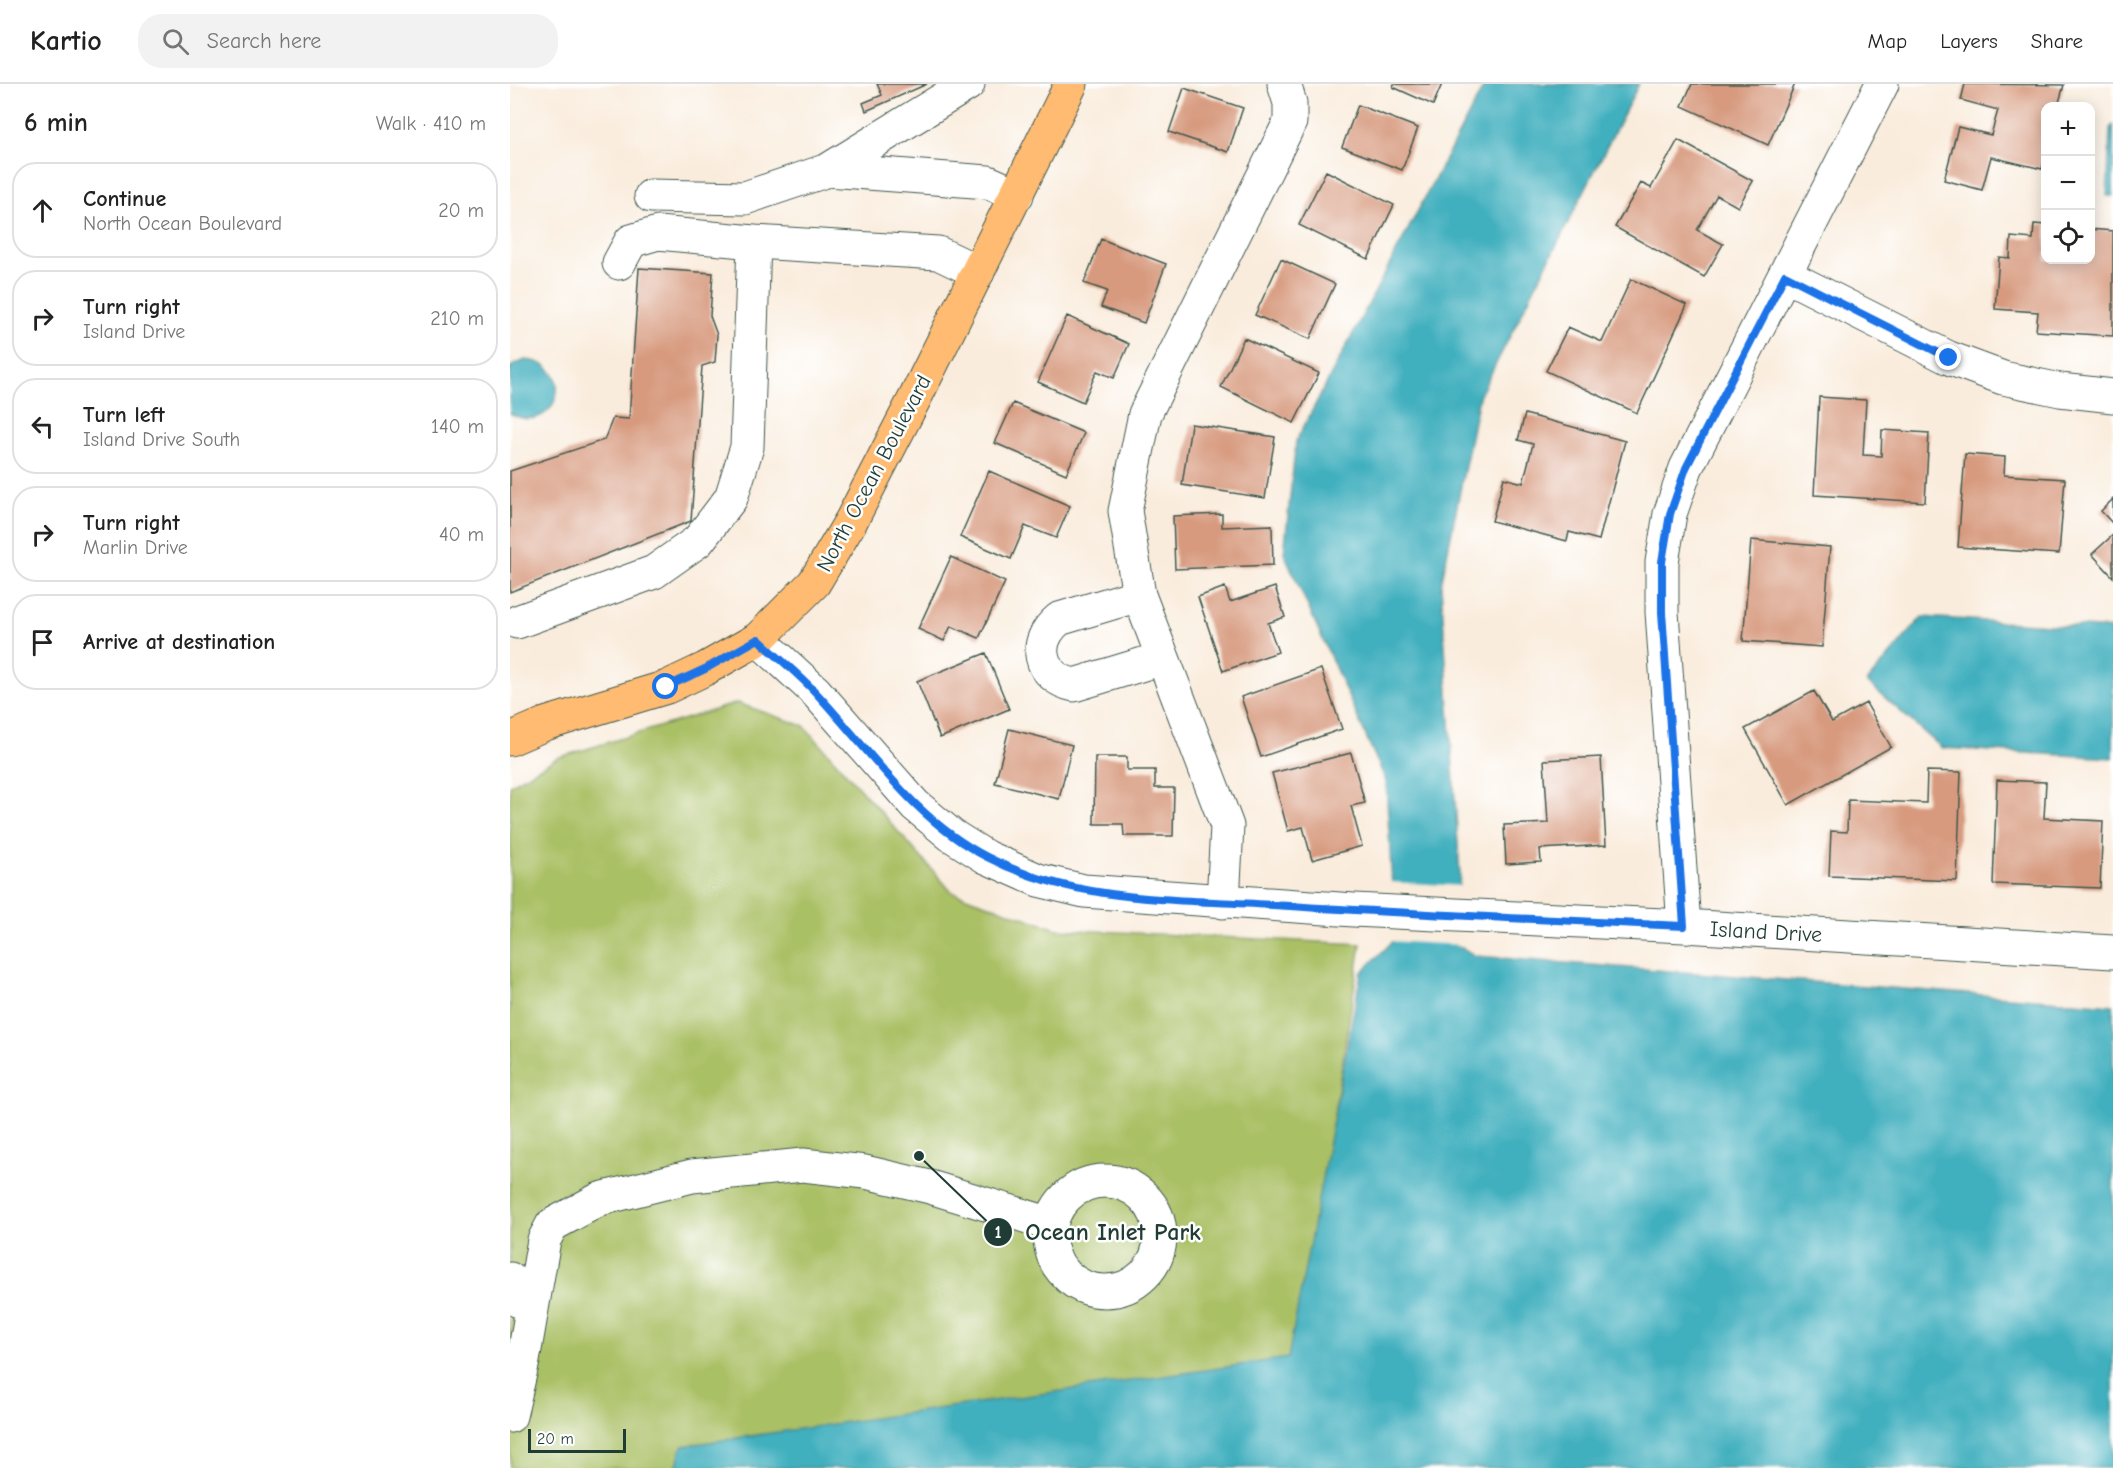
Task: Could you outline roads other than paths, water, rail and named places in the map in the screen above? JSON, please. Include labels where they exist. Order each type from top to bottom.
[{"type":"main road","name":"North Ocean Boulevard","points":[[510,740],[545,724],[666,687],[705,669],[758,639],[814,583],[852,521],[1071,84]]},
{"type":"street","points":[[651,196],[745,198],[828,170],[968,84]]},
{"type":"street","points":[[1223,902],[1227,826],[1139,595],[1125,511],[1145,414],[1290,122],[1290,103],[1284,84]]},
{"type":"street","points":[[1684,926],[1662,612],[1662,562],[1670,514],[1686,468],[1882,84]]},
{"type":"street","points":[[828,170],[988,182],[1017,195]]},
{"type":"street","points":[[619,263],[632,241],[658,233],[754,242],[938,253],[978,272]]},
{"type":"street","points":[[518,622],[654,572],[699,542],[731,498],[747,447],[754,242]]},
{"type":"street","points":[[1785,275],[1949,358],[2003,378],[2060,390],[2113,396]]},
{"type":"street","points":[[1139,595],[1059,619],[1044,636],[1042,658],[1046,668],[1054,676],[1074,685],[1163,658]]},
{"type":"street","name":"Island Drive","points":[[758,639],[816,692],[915,805],[951,835],[986,857],[1038,880],[1084,891],[1354,910],[1684,926],[2113,952]]},
{"type":"street","points":[[510,1416],[518,1298],[552,1225],[600,1199],[693,1176],[803,1165],[865,1172],[930,1186],[1051,1224]]},
{"type":"water","points":[[1485,84],[1639,84],[1479,397],[1441,585],[1460,875],[1453,943],[1476,956],[2113,1005],[2113,1468],[676,1468],[682,1446],[1288,1358],[1361,973],[1395,939],[1386,781],[1284,553],[1296,441]]},
{"type":"water","points":[[2113,125],[2113,196],[2107,196],[2110,128]]},
{"type":"water","points":[[525,360],[542,364],[553,373],[557,385],[556,398],[550,409],[540,417],[526,419],[510,413],[510,367]]},
{"type":"water","points":[[1922,617],[2113,629],[2113,758],[1942,748],[1867,682]]},
{"type":"place","name":"Ocean Inlet Park","points":[[919,1156]]}]
